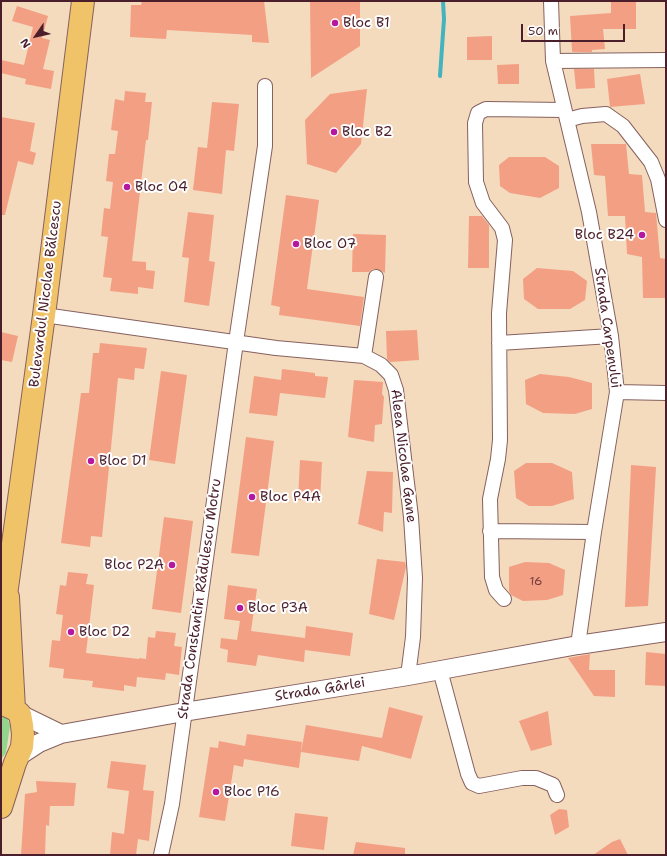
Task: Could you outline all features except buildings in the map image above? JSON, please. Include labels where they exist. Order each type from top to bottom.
[{"type":"main road","name":"Bulevardul Nicolae Bălcescu","points":[[1,612],[7,588],[84,1]]},
{"type":"main road","name":"Bulevardul Nicolae Bălcescu","points":[[1,807],[12,763],[23,735],[12,709],[7,588]]},
{"type":"street","name":"Strada Carpenului","points":[[551,1],[553,61],[589,212],[611,336],[617,392],[594,532],[578,645]]},
{"type":"street","points":[[553,61],[666,60]]},
{"type":"street","name":"Strada Constantin Rădulescu Motru","points":[[161,855],[172,804],[264,146],[265,86]]},
{"type":"street","points":[[504,599],[496,590],[492,577],[490,499],[498,459],[500,440],[499,312],[505,240],[502,228],[483,203],[476,182],[475,122],[478,113],[486,109],[582,116],[606,114],[622,126],[651,162],[658,179],[666,220]]},
{"type":"street","points":[[364,356],[376,277]]},
{"type":"street","points":[[44,315],[236,342]]},
{"type":"street","points":[[499,343],[611,336]]},
{"type":"street","name":"Aleea Nicolae Gane","points":[[236,342],[276,348],[364,356],[381,364],[391,375],[396,390],[411,517],[416,578],[414,637],[408,676]]},
{"type":"street","points":[[617,392],[666,393]]},
{"type":"street","points":[[490,531],[594,532]]},
{"type":"street","name":"Strada Gârlei","points":[[12,763],[39,744],[61,734],[184,712],[408,676],[578,645],[666,632]]},
{"type":"street","points":[[440,670],[468,774],[472,783],[479,786],[522,778],[536,778],[553,785],[557,794]]},
{"type":"street","points":[[12,709],[61,734]]},
{"type":"green space","points":[[1,713],[7,717],[10,726],[6,753],[1,759]]},
{"type":"waterway","points":[[440,76],[444,19],[443,1]]},
{"type":"place","name":"Bloc B1","points":[[335,23]]},
{"type":"place","name":"Bloc B2","points":[[334,132]]},
{"type":"place","name":"Bloc O4","points":[[127,187]]},
{"type":"place","name":"Bloc B24","points":[[642,235]]},
{"type":"place","name":"Bloc O7","points":[[296,244]]},
{"type":"place","name":"Bloc D1","points":[[91,461]]},
{"type":"place","name":"Bloc P4A","points":[[252,497]]},
{"type":"place","name":"Bloc P2A","points":[[172,565]]},
{"type":"place","name":"Bloc P3A","points":[[240,608]]},
{"type":"place","name":"Bloc D2","points":[[71,632]]},
{"type":"place","name":"Bloc P16","points":[[216,792]]}]
